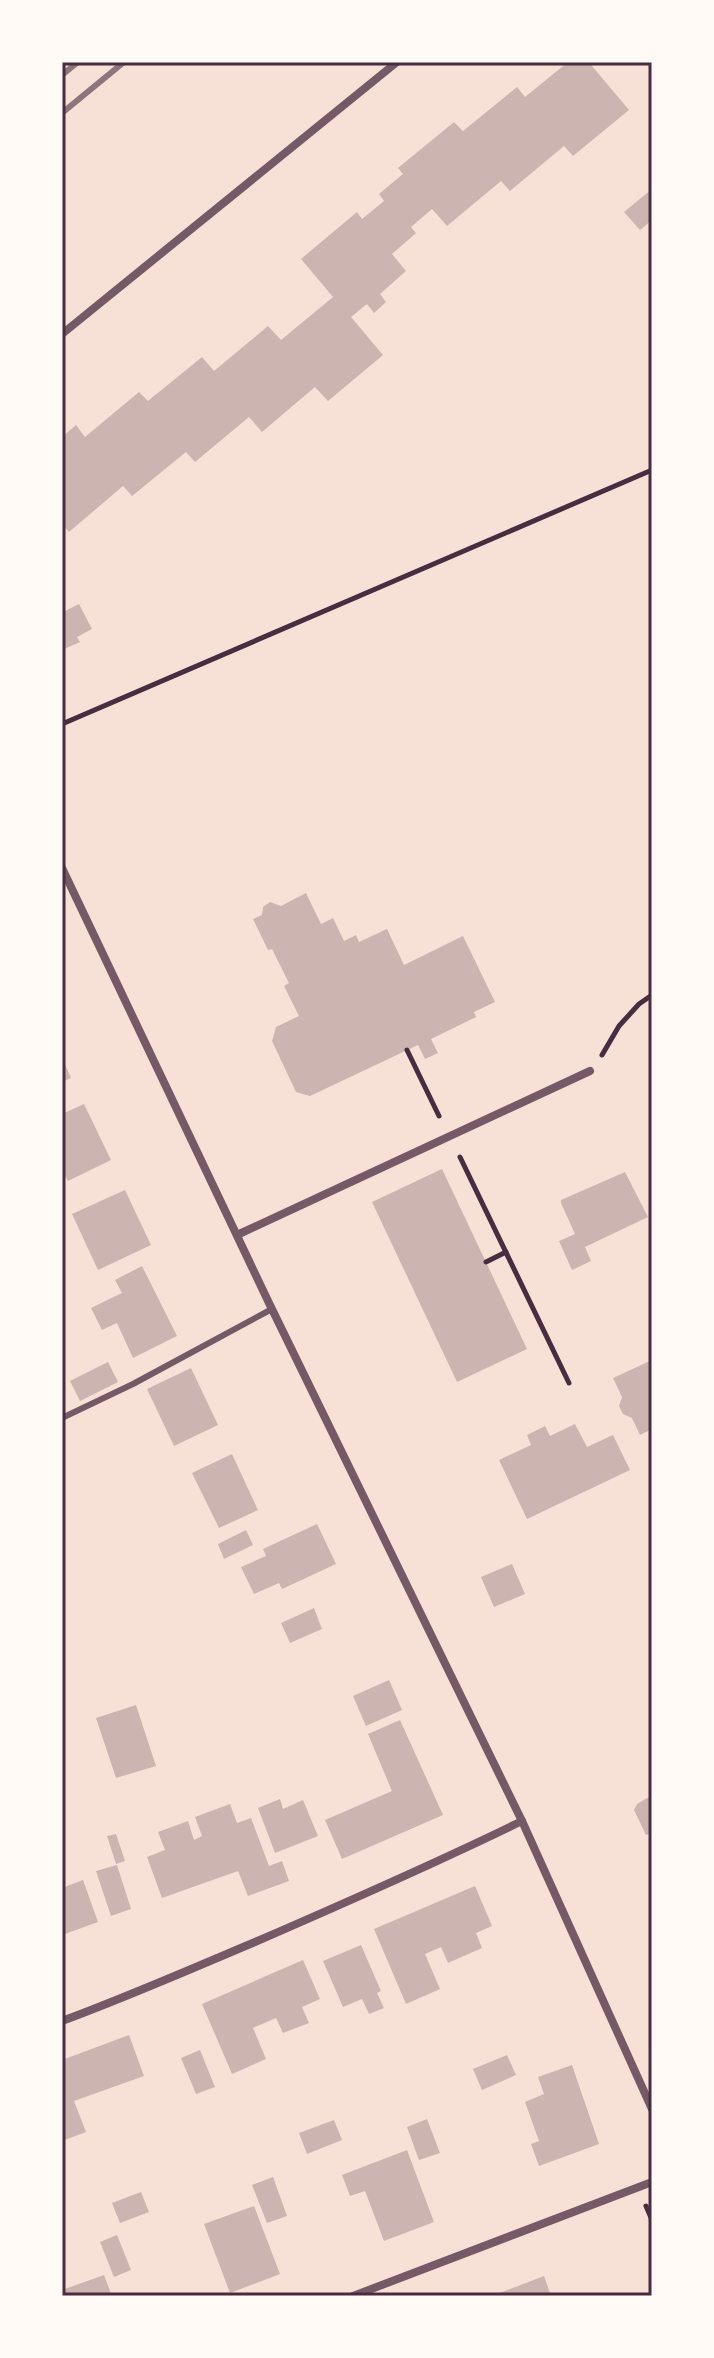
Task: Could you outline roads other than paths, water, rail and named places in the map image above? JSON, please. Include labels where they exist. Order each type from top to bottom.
[{"type":"street","points":[[62,334],[397,62]]},
{"type":"street","points":[[62,868],[272,1309],[522,1821],[652,2109]]},
{"type":"street","points":[[237,1235],[590,1071]]},
{"type":"street","points":[[62,2021],[127,1997],[293,1925],[451,1856],[522,1821]]},
{"type":"street","points":[[642,2089],[652,2084]]},
{"type":"street","points":[[353,2296],[652,2182]]},
{"type":"lane","points":[[64,1417],[133,1384],[272,1309]]},
{"type":"railway","points":[[62,75],[78,62]]},
{"type":"railway","points":[[62,113],[124,62]]}]
